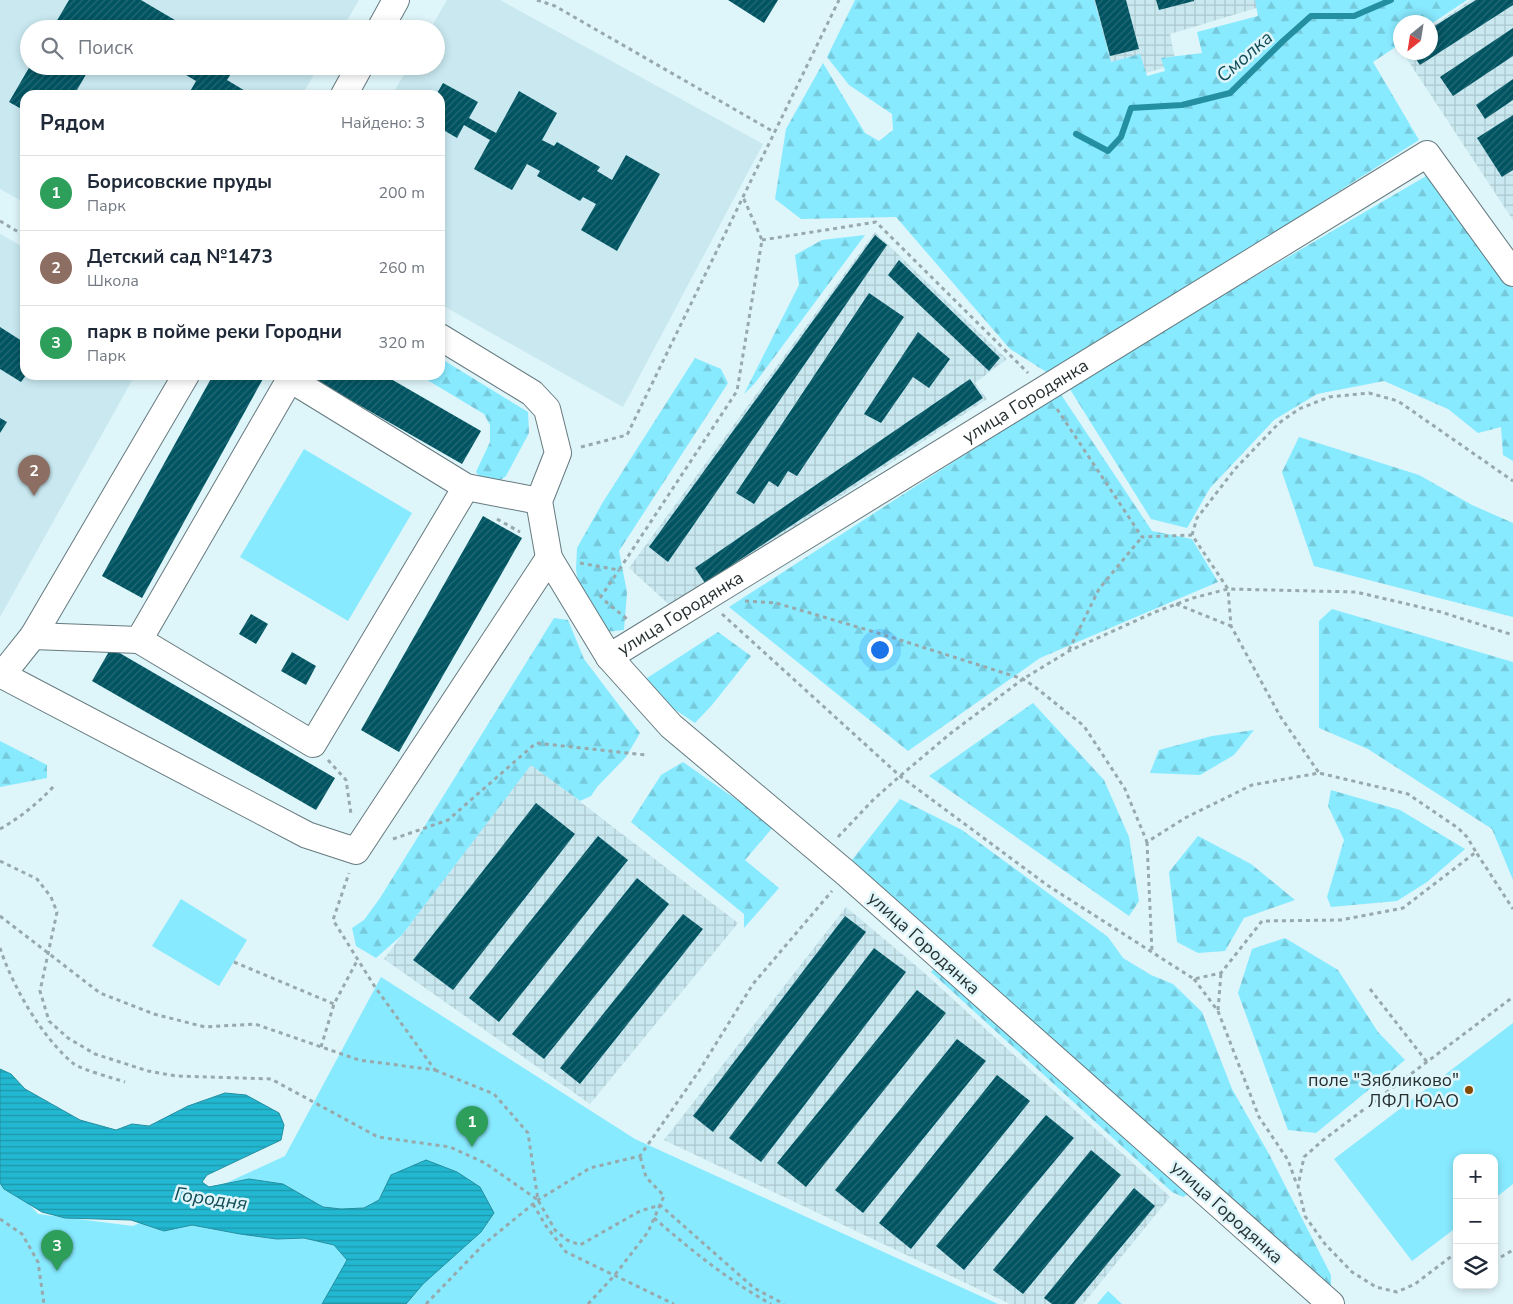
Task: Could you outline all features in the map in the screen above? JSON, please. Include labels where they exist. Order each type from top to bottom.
[{"type":"street","points":[[385,20],[396,0]]},
{"type":"street","points":[[347,90],[355,75]]},
{"type":"street","name":"улица Городянка","points":[[1331,1304],[823,853],[671,726],[609,658],[1427,154],[1513,273]]},
{"type":"street","points":[[445,340],[532,393],[547,409],[558,452],[539,502],[548,552],[609,658]]},
{"type":"street","points":[[183,380],[33,636],[1,675],[307,835],[356,851],[548,552]]},
{"type":"street","points":[[139,640],[289,380]]},
{"type":"street","points":[[293,380],[466,487],[539,502]]},
{"type":"street","points":[[33,636],[139,640],[313,744],[466,487]]},
{"type":"path","points":[[537,0],[555,6],[774,132]]},
{"type":"path","points":[[558,452],[626,435],[839,0]]},
{"type":"path","points":[[600,598],[737,391],[762,240],[743,197]]},
{"type":"path","points":[[0,221],[20,233]]},
{"type":"path","points":[[762,240],[876,222],[1044,389],[1142,537]]},
{"type":"path","points":[[1192,535],[1197,518],[1235,469],[1278,423],[1299,409],[1329,397],[1370,393],[1398,401],[1513,481]]},
{"type":"path","points":[[491,515],[548,552],[619,570]]},
{"type":"path","points":[[1069,651],[1099,589],[1142,537],[1192,535]]},
{"type":"path","points":[[1192,535],[1228,589],[1232,626],[1280,716],[1320,773]]},
{"type":"path","points":[[823,853],[873,800],[900,776],[951,733],[1023,679],[1069,651],[1102,635],[1193,598],[1228,589],[1356,592],[1441,612],[1513,635]]},
{"type":"path","points":[[705,598],[900,776],[1047,885],[1194,979],[1218,1011],[1260,1117],[1288,1160],[1298,1186],[1305,1216],[1325,1244],[1352,1272],[1376,1287],[1397,1292],[1415,1284],[1453,1255]]},
{"type":"path","points":[[740,601],[776,603],[1023,679],[1036,687],[1084,726],[1125,789],[1147,842],[1152,952]]},
{"type":"path","points":[[1176,604],[1232,626]]},
{"type":"path","points":[[435,1070],[375,987],[333,920],[356,851],[448,820],[536,743],[646,755]]},
{"type":"path","points":[[313,744],[346,780],[351,816]]},
{"type":"path","points":[[1147,842],[1185,818],[1252,785],[1320,773],[1408,794],[1458,828],[1467,837],[1513,909]]},
{"type":"path","points":[[0,829],[37,805],[54,786]]},
{"type":"path","points":[[1218,1011],[1221,973],[1262,921],[1341,920],[1403,908],[1476,852]]},
{"type":"path","points":[[0,861],[38,879],[51,897],[57,912],[40,992],[49,1021],[68,1038],[95,1054],[148,1071],[176,1076],[271,1079],[378,1137],[450,1148],[485,1163],[538,1200]]},
{"type":"path","points":[[426,1304],[484,1244],[532,1204],[590,1168],[640,1156],[698,1071],[752,984],[846,874]]},
{"type":"path","points":[[0,916],[100,993],[154,1014],[205,1027],[255,1024],[359,1060],[435,1070],[494,1094],[528,1133],[538,1200],[555,1230],[568,1240],[580,1245],[640,1211],[660,1205]]},
{"type":"path","points":[[0,948],[8,972],[44,1032],[76,1065],[125,1082]]},
{"type":"path","points":[[321,1047],[334,1004],[358,959]]},
{"type":"path","points":[[234,962],[334,1004]]},
{"type":"path","points":[[1194,979],[1221,973]]},
{"type":"path","points":[[1370,989],[1426,1062]]},
{"type":"path","points":[[1298,1186],[1304,1157],[1322,1141],[1513,997]]},
{"type":"path","points":[[588,1304],[614,1276],[648,1232],[664,1196],[646,1176],[640,1156]]},
{"type":"path","points":[[532,1204],[566,1252],[674,1304]]},
{"type":"path","points":[[660,1205],[754,1288],[784,1304]]},
{"type":"path","points":[[654,1218],[745,1290],[771,1304]]},
{"type":"path","points":[[0,1219],[22,1234],[38,1262],[44,1304]]},
{"type":"path","points":[[1498,1259],[1513,1250]]},
{"type":"shaded area","points":[[0,0],[359,0],[347,20],[20,20],[20,75],[314,75],[305,90],[20,90],[20,200],[0,189]]},
{"type":"shaded area","points":[[447,0],[500,0],[763,144],[623,407],[445,307],[445,90],[395,90],[404,75],[445,75],[445,20],[435,20]]},
{"type":"shaded area","points":[[1075,0],[1283,0],[1170,34],[1176,64],[1097,88]]},
{"type":"shaded area","points":[[1471,0],[1513,0],[1513,220],[1408,60],[1438,60],[1438,22]]},
{"type":"shaded area","points":[[875,232],[1007,359],[975,383],[987,399],[673,608],[629,568]]},
{"type":"shaded area","points":[[0,234],[20,245],[20,380],[132,380],[0,617]]},
{"type":"shaded area","points":[[531,764],[738,923],[590,1104],[384,959]]},
{"type":"shaded area","points":[[846,907],[921,970],[1170,1197],[1083,1304],[1010,1304],[664,1140]]},
{"type":"green space","points":[[855,0],[1094,0],[1111,62],[1140,54],[1147,76],[1165,71],[1161,58],[1202,53],[1197,32],[1258,16],[1255,0],[1467,0],[1438,19],[1438,15],[1393,15],[1393,49],[1373,62],[1419,140],[1051,375],[1010,349],[896,217],[801,219],[775,199],[786,129],[823,63],[865,133],[879,141],[893,130],[892,114],[849,85],[827,57]]},
{"type":"green space","points":[[1433,172],[1513,288],[1513,461],[1503,455],[1501,427],[1478,433],[1448,409],[1384,381],[1317,394],[1274,420],[1210,488],[1187,528],[1151,519],[1068,386]]},
{"type":"green space","points":[[865,235],[755,383],[744,394],[799,285],[795,255],[822,240]]},
{"type":"green space","points":[[695,358],[721,369],[728,383],[619,551],[627,592],[624,630],[605,632],[580,597],[576,569],[577,548],[603,502]]},
{"type":"green space","points":[[445,361],[528,412],[529,433],[506,476],[495,484],[484,482],[476,472],[490,442],[490,425],[484,414],[427,380],[445,380]]},
{"type":"green space","points":[[1060,393],[1152,531],[1192,539],[1218,582],[1040,658],[908,751],[729,607]]},
{"type":"green space","points":[[1299,437],[1419,475],[1472,505],[1513,523],[1513,617],[1314,566],[1282,472]]},
{"type":"green space","points":[[304,449],[412,513],[348,621],[240,557]]},
{"type":"green space","points":[[1332,609],[1513,662],[1513,880],[1492,829],[1368,749],[1319,728],[1319,621]]},
{"type":"green space","points":[[554,618],[568,620],[584,659],[640,733],[626,757],[597,787],[591,796],[580,801],[531,765],[402,935],[376,958],[356,946],[352,928],[364,920],[380,898]]},
{"type":"green space","points":[[718,632],[751,656],[712,705],[695,723],[665,703],[644,680]]},
{"type":"green space","points":[[1033,703],[1104,780],[1129,837],[1139,901],[1129,916],[929,776]]},
{"type":"green space","points":[[1254,730],[1234,755],[1200,775],[1150,773],[1159,750],[1212,736]]},
{"type":"green space","points":[[0,741],[47,765],[47,778],[0,787]]},
{"type":"green space","points":[[683,762],[774,826],[745,860],[779,888],[744,928],[744,914],[631,822],[661,775]]},
{"type":"green space","points":[[1331,790],[1400,810],[1465,849],[1427,882],[1397,901],[1331,907],[1327,897],[1344,840],[1328,806]]},
{"type":"green space","points":[[900,799],[962,830],[1108,937],[1123,958],[1151,975],[1173,984],[1202,1012],[1232,1089],[1269,1154],[1331,1275],[1331,1288],[852,860]]},
{"type":"green space","points":[[1198,836],[1251,864],[1295,900],[1244,918],[1225,951],[1198,953],[1177,942],[1169,872]]},
{"type":"green space","points":[[181,899],[247,940],[219,986],[152,946]]},
{"type":"green space","points":[[1285,938],[1338,970],[1378,1032],[1405,1060],[1316,1133],[1288,1130],[1238,993],[1252,949]]},
{"type":"green space","points":[[937,966],[1191,1192],[1183,1197],[1172,1192],[931,972]]},
{"type":"green space","points":[[381,977],[635,1139],[998,1304],[0,1304],[0,1172],[38,1214],[133,1226],[285,1156]]},
{"type":"green space","name":"поле \"Зябликово\" ЛФЛ ЮАО","points":[[1513,1023],[1513,1184],[1498,1196],[1498,1154],[1453,1154],[1453,1230],[1412,1261],[1334,1159]]},
{"type":"green space","points":[[1108,1291],[1122,1304],[1097,1304]]},
{"type":"water","name":"Городня","points":[[0,1069],[11,1074],[25,1089],[80,1120],[116,1130],[132,1124],[149,1126],[188,1106],[225,1093],[246,1095],[279,1113],[284,1125],[281,1140],[207,1175],[202,1182],[209,1187],[249,1179],[283,1184],[323,1207],[341,1209],[364,1208],[379,1200],[391,1175],[426,1160],[457,1172],[480,1187],[494,1213],[481,1232],[423,1284],[406,1304],[322,1304],[347,1260],[334,1245],[304,1238],[277,1239],[192,1225],[164,1231],[131,1220],[65,1218],[42,1212],[4,1189],[0,1183]]},
{"type":"building","points":[[69,0],[141,0],[175,20],[57,20]]},
{"type":"building","points":[[728,0],[778,0],[764,23]]},
{"type":"building","points":[[1095,0],[1126,0],[1139,49],[1110,56]]},
{"type":"building","points":[[1156,0],[1194,0],[1194,1],[1159,10]]},
{"type":"building","points":[[1476,0],[1513,0],[1513,5],[1438,53],[1438,24]]},
{"type":"building","points":[[1513,28],[1513,56],[1453,96],[1440,77]]},
{"type":"building","points":[[1417,60],[1428,60],[1420,65]]},
{"type":"building","points":[[25,75],[86,75],[77,90],[20,90],[20,108],[9,102]]},
{"type":"building","points":[[186,75],[230,75],[227,80],[244,90],[191,90],[196,81]]},
{"type":"building","points":[[1513,79],[1513,100],[1485,119],[1476,105]]},
{"type":"building","points":[[443,83],[478,102],[469,118],[496,133],[519,91],[557,113],[542,140],[554,146],[557,142],[600,167],[597,171],[612,180],[626,155],[660,174],[617,251],[581,230],[596,204],[583,197],[580,201],[537,176],[540,171],[527,164],[512,190],[474,169],[490,140],[464,125],[457,138],[445,131],[445,90],[439,90]]},
{"type":"building","points":[[1513,115],[1513,170],[1502,177],[1477,138]]},
{"type":"building","points":[[875,235],[887,245],[668,562],[649,547]]},
{"type":"building","points":[[899,260],[1000,358],[989,371],[888,275]]},
{"type":"building","points":[[869,293],[904,317],[797,476],[788,471],[778,487],[769,481],[754,504],[736,493]]},
{"type":"building","points":[[0,327],[20,340],[20,380],[22,380],[21,382],[0,369]]},
{"type":"building","points":[[918,332],[950,359],[929,388],[913,377],[881,423],[864,414]]},
{"type":"building","points":[[970,379],[983,398],[705,583],[695,568]]},
{"type":"building","points":[[210,380],[262,380],[142,598],[102,576]]},
{"type":"building","points":[[393,380],[481,431],[462,464],[317,381]]},
{"type":"building","points":[[0,418],[7,422],[0,433]]},
{"type":"building","points":[[483,516],[522,538],[399,752],[361,730]]},
{"type":"building","points":[[251,614],[268,624],[256,644],[239,634]]},
{"type":"building","points":[[111,648],[335,778],[316,810],[92,681]]},
{"type":"building","points":[[292,652],[316,666],[306,685],[281,671]]},
{"type":"building","points":[[536,803],[575,834],[453,990],[413,960]]},
{"type":"building","points":[[598,836],[628,860],[499,1022],[469,998]]},
{"type":"building","points":[[637,878],[669,904],[544,1059],[512,1034]]},
{"type":"building","points":[[683,914],[703,929],[580,1084],[560,1068]]},
{"type":"building","points":[[845,916],[866,932],[713,1132],[693,1116]]},
{"type":"building","points":[[874,948],[906,972],[761,1162],[729,1138]]},
{"type":"building","points":[[917,990],[946,1013],[806,1187],[777,1163]]},
{"type":"building","points":[[957,1039],[986,1061],[863,1213],[835,1190]]},
{"type":"building","points":[[997,1075],[1030,1101],[911,1249],[879,1223]]},
{"type":"building","points":[[1046,1115],[1074,1138],[964,1270],[936,1246]]},
{"type":"building","points":[[1091,1150],[1121,1175],[1023,1294],[993,1270]]},
{"type":"building","points":[[1134,1188],[1155,1206],[1074,1304],[1052,1304],[1044,1298]]},
{"type":"waterway","name":"Смолка","points":[[1076,134],[1108,151],[1121,137],[1131,108],[1182,105],[1230,93],[1311,16],[1354,16],[1391,0]]},
{"type":"place","name":"Детский сад №1473","points":[[34,496]]},
{"type":"place","name":"поле \"Зябликово\" ЛФЛ ЮАО","points":[[1469,1090]]},
{"type":"place","name":"Борисовские пруды","points":[[472,1147]]},
{"type":"place","name":"парк в пойме реки Городни","points":[[57,1271]]}]
